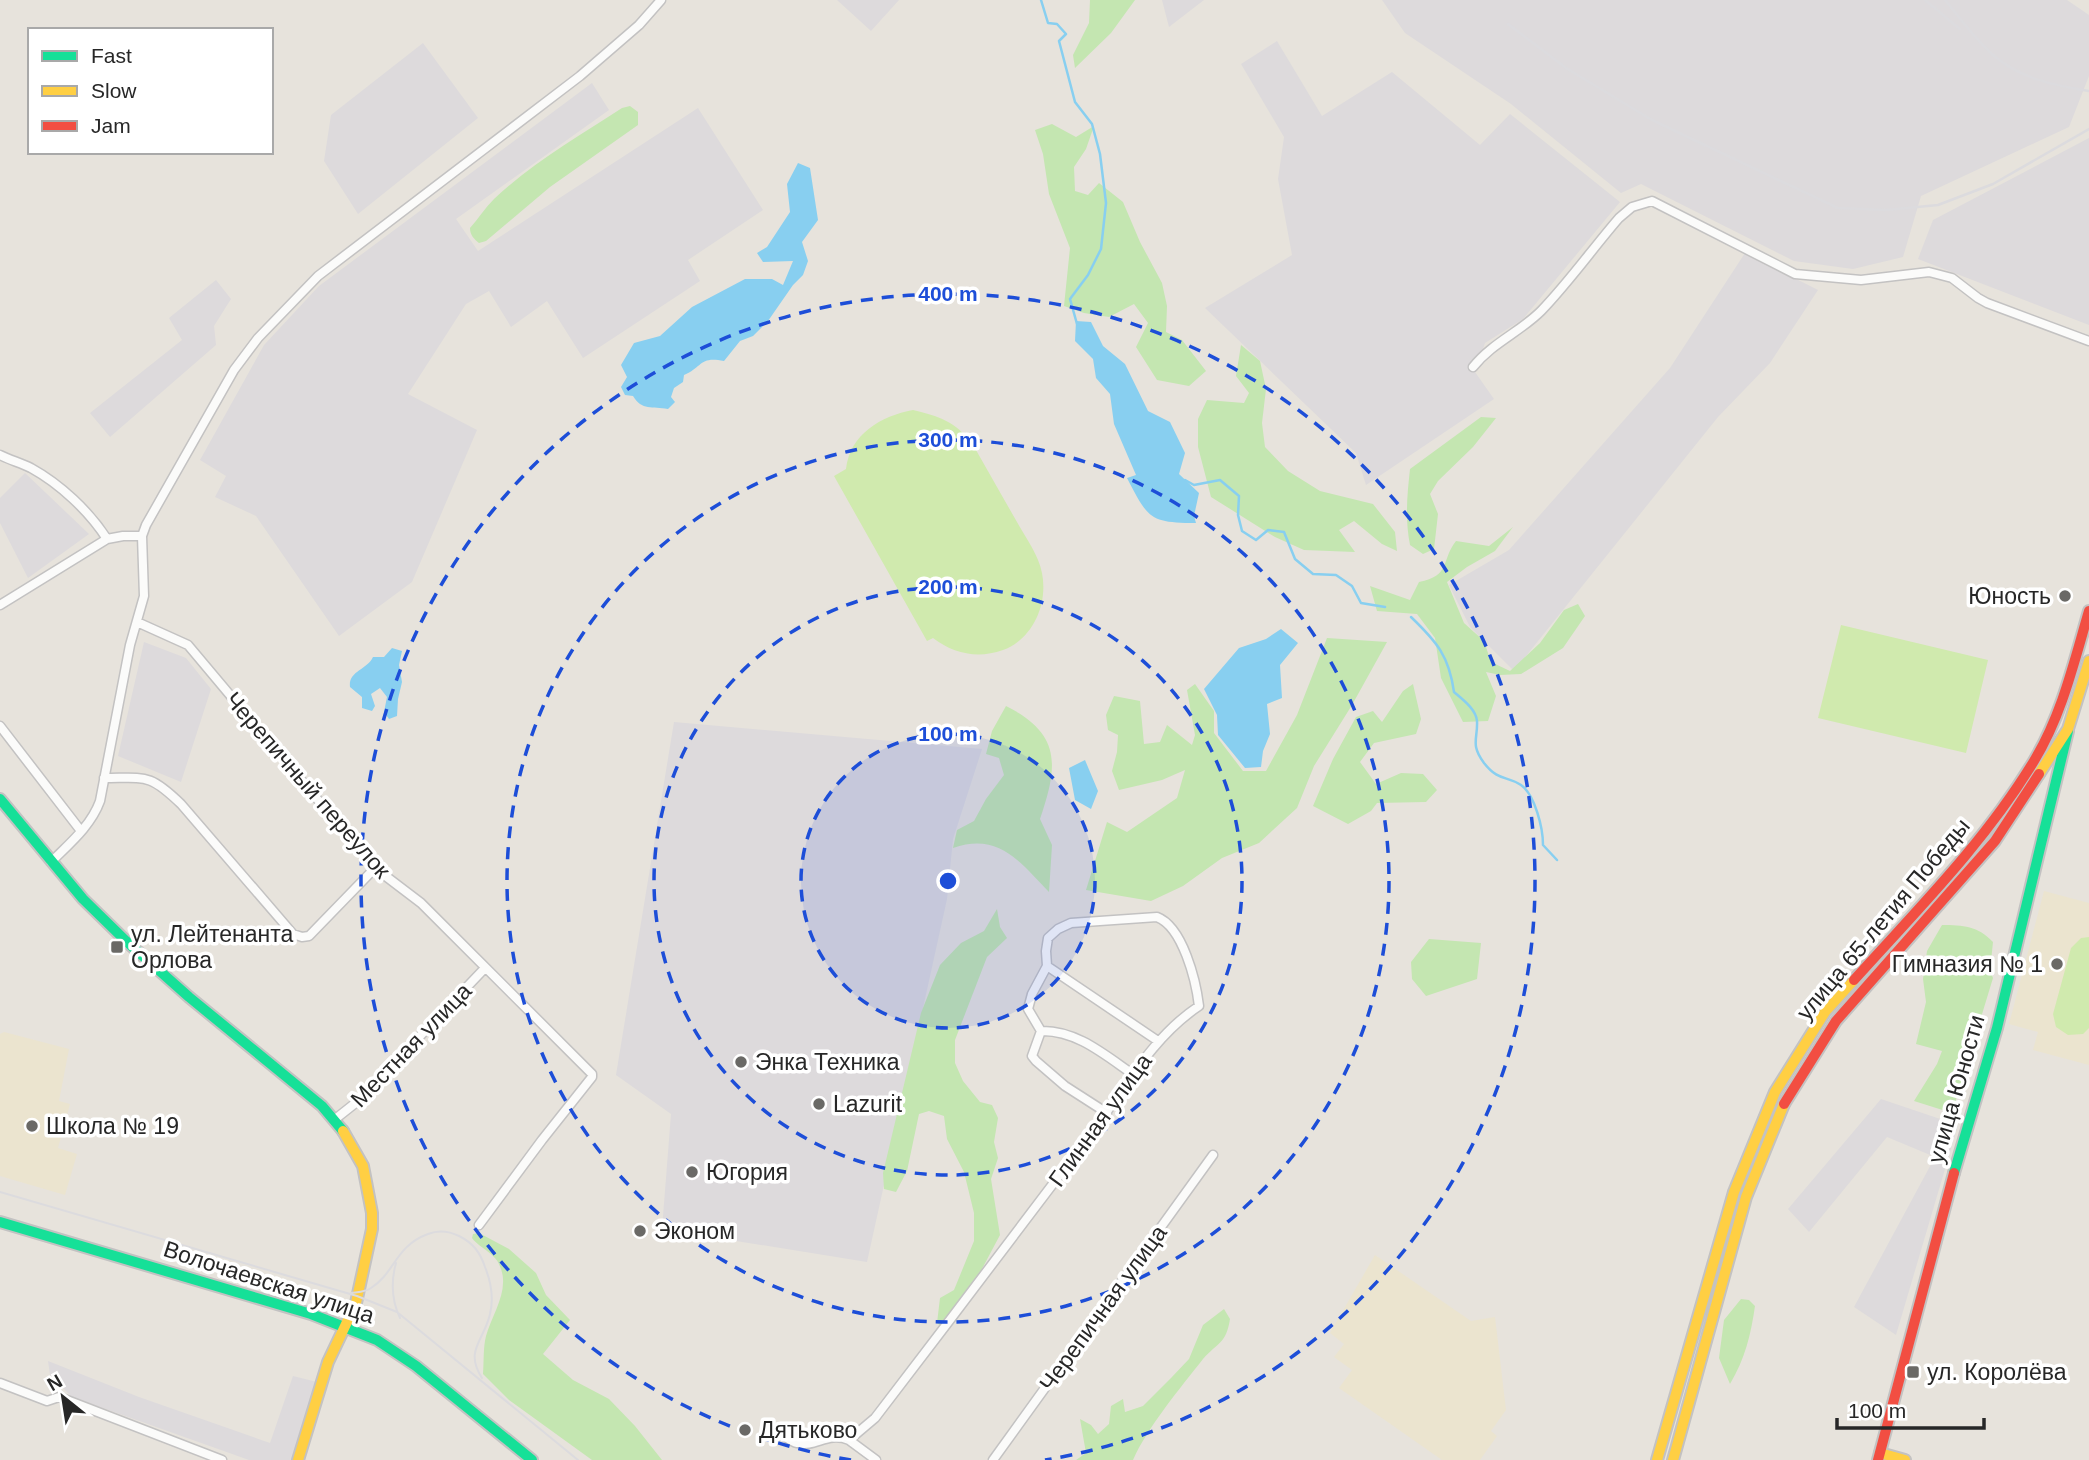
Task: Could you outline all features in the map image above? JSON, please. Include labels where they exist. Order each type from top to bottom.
[{"type":"main road","name":"улица 65-летия Победы","points":[[1657,1460],[1734,1192],[1775,1092],[1825,1012],[1985,833],[2035,760],[2063,701],[2089,611]]},
{"type":"main road","name":"улица 65-летия Победы","points":[[1673,1460],[1746,1197],[1786,1100],[1836,1021],[1995,841],[2068,729],[2089,661]]},
{"type":"main road","name":"улица Юности","points":[[1879,1457],[1954,1171],[1997,1028],[2068,729]]},
{"type":"main road","points":[[0,799],[83,899],[126,941],[189,997],[309,1094],[334,1120],[363,1166],[372,1213],[366,1265],[356,1303],[328,1362],[298,1460]]},
{"type":"main road","name":"Волочаевская улица","points":[[0,1222],[210,1283],[346,1327],[377,1340],[416,1366],[532,1460]]},
{"type":"main road","points":[[1879,1457],[1906,1460]]},
{"type":"street","points":[[51,862],[95,813],[130,645],[144,596],[142,536],[146,525],[234,370],[258,338],[318,276],[580,76],[639,25],[661,0]]},
{"type":"street","points":[[1474,367],[1483,355],[1541,310],[1619,218],[1641,202],[1652,201],[1795,275],[1861,280],[1917,272],[1942,274],[1987,303],[2089,341]]},
{"type":"street","points":[[0,455],[30,468],[57,485],[94,521],[107,539]]},
{"type":"street","points":[[0,606],[107,539],[142,536]]},
{"type":"street","name":"Черепичный переулок","points":[[137,622],[188,645],[375,868],[421,903],[589,1068],[592,1077],[479,1226]]},
{"type":"street","points":[[0,726],[81,831]]},
{"type":"street","points":[[104,778],[144,778],[166,789],[293,934],[309,936],[375,868]]},
{"type":"street","name":"Глинная улица","points":[[849,1440],[875,1418],[1107,1113],[1158,1041],[1179,1019],[1199,1006],[1195,975],[1164,920],[1157,917],[1071,923],[1058,929],[1048,939],[1047,966],[1032,994],[1028,1009],[1041,1031]]},
{"type":"street","points":[[1047,966],[1158,1041]]},
{"type":"street","name":"Местная улица","points":[[334,1120],[358,1101],[485,968]]},
{"type":"street","points":[[1107,1113],[1065,1086],[1036,1061],[1032,1056],[1041,1031],[1053,1031],[1088,1044],[1134,1075]]},
{"type":"street","name":"Черепичная улица","points":[[993,1460],[1213,1155]]},
{"type":"street","points":[[0,1384],[47,1401],[59,1396],[222,1460]]},
{"type":"street","points":[[781,1434],[796,1443],[811,1444],[839,1436],[876,1460]]},
{"type":"shaded area","points":[[837,0],[899,0],[871,31]]},
{"type":"shaded area","points":[[1162,0],[1204,0],[1169,27]]},
{"type":"shaded area","points":[[1382,0],[2067,0],[2089,15],[2089,76],[2069,127],[1921,196],[1903,257],[1853,269],[1794,261],[1641,184],[1621,193],[1511,104],[1405,33]]},
{"type":"shaded area","points":[[1277,41],[1322,116],[1392,72],[1480,145],[1510,114],[1620,202],[1523,319],[1485,343],[1475,372],[1494,399],[1366,485],[1356,453],[1205,308],[1292,255],[1278,179],[1284,137],[1241,64]]},
{"type":"shaded area","points":[[423,43],[478,118],[358,214],[324,161],[331,115]]},
{"type":"shaded area","points":[[592,83],[609,110],[456,219],[478,251],[698,108],[763,210],[688,260],[700,281],[583,358],[547,301],[511,327],[489,291],[466,304],[408,394],[477,430],[412,582],[339,636],[256,516],[215,497],[226,476],[200,460],[264,345],[319,286]]},
{"type":"shaded area","points":[[2089,138],[2089,325],[1918,259],[1933,220]]},
{"type":"shaded area","points":[[1745,253],[1818,290],[1770,363],[1718,417],[1514,671],[1470,627],[1449,585],[1509,550],[1670,368]]},
{"type":"shaded area","points":[[216,280],[231,299],[214,326],[216,345],[110,437],[90,413],[182,340],[169,318]]},
{"type":"shaded area","points":[[25,473],[89,534],[28,578],[0,523],[0,498]]},
{"type":"shaded area","points":[[144,642],[186,658],[211,689],[181,782],[118,756]]},
{"type":"shaded area","points":[[674,722],[982,749],[953,839],[947,899],[867,1262],[662,1229],[671,1114],[616,1075]]},
{"type":"shaded area","name":"Гимназия № 1","points":[[2044,891],[2089,903],[2089,1065],[2033,1050],[2038,1032],[2009,1024]]},
{"type":"shaded area","name":"Школа № 19","points":[[4,1032],[69,1049],[59,1101],[70,1104],[58,1148],[77,1154],[65,1195],[0,1176],[0,1034]]},
{"type":"shaded area","points":[[1881,1099],[1958,1125],[1896,1335],[1854,1307],[1935,1157],[1887,1137],[1809,1232],[1788,1209]]},
{"type":"shaded area","points":[[1375,1255],[1471,1321],[1495,1317],[1506,1410],[1491,1431],[1497,1436],[1480,1460],[1442,1460],[1339,1388],[1352,1370],[1334,1357],[1344,1344],[1330,1333]]},
{"type":"shaded area","points":[[48,1361],[139,1397],[270,1443],[293,1376],[317,1382],[291,1460],[249,1460],[72,1397],[50,1375]]},
{"type":"green space","points":[[1090,0],[1135,0],[1111,33],[1075,68],[1073,55],[1089,23]]},
{"type":"green space","points":[[630,106],[638,112],[638,125],[550,187],[486,241],[479,243],[474,238],[470,228],[491,202],[509,186],[573,140],[622,108]]},
{"type":"green space","points":[[1052,124],[1076,137],[1094,126],[1086,149],[1074,167],[1075,191],[1088,195],[1099,183],[1123,202],[1162,283],[1167,306],[1166,332],[1182,340],[1206,371],[1189,386],[1157,380],[1136,347],[1148,323],[1134,304],[1109,317],[1064,306],[1070,248],[1049,194],[1043,154],[1035,130]]},
{"type":"green space","points":[[1241,345],[1260,361],[1266,389],[1262,423],[1265,447],[1288,471],[1320,491],[1373,504],[1395,532],[1397,551],[1382,544],[1354,521],[1339,530],[1355,552],[1304,550],[1275,537],[1211,497],[1198,447],[1198,419],[1207,400],[1244,403],[1249,393],[1236,376]]},
{"type":"green space","points":[[913,410],[946,421],[972,443],[1038,560],[1043,586],[1039,612],[1025,635],[1003,650],[984,654],[966,653],[949,648],[933,638],[927,641],[834,476],[846,469],[854,446],[869,429],[890,417]]},
{"type":"green space","points":[[1481,417],[1496,418],[1473,447],[1438,481],[1430,494],[1438,514],[1434,549],[1423,554],[1410,545],[1408,535],[1410,469]]},
{"type":"green space","points":[[1513,527],[1495,551],[1447,582],[1464,623],[1484,641],[1491,662],[1510,671],[1540,643],[1564,610],[1578,604],[1585,616],[1563,648],[1521,674],[1500,675],[1486,672],[1496,696],[1488,721],[1463,722],[1441,678],[1435,638],[1417,614],[1377,611],[1370,586],[1410,600],[1419,582],[1436,576],[1441,571],[1456,541],[1489,546]]},
{"type":"green space","points":[[1841,625],[1988,660],[1966,753],[1818,718]]},
{"type":"green space","points":[[1327,638],[1387,642],[1314,766],[1297,808],[1259,843],[1222,858],[1183,886],[1151,901],[1086,890],[1107,822],[1127,832],[1177,798],[1185,770],[1162,780],[1119,790],[1112,771],[1118,735],[1108,730],[1106,715],[1114,696],[1140,701],[1144,744],[1160,742],[1167,725],[1192,745],[1195,735],[1187,690],[1195,684],[1214,711],[1214,733],[1243,771],[1266,771],[1297,715]]},
{"type":"green space","points":[[1413,684],[1421,719],[1416,734],[1374,743],[1360,762],[1376,784],[1401,773],[1423,774],[1437,790],[1426,802],[1377,803],[1371,811],[1348,824],[1313,806],[1333,759],[1356,717],[1373,711],[1382,722],[1403,691]]},
{"type":"green space","points":[[1006,706],[1037,728],[1051,753],[1050,783],[1040,819],[1052,845],[1049,892],[1018,861],[996,847],[969,844],[953,848],[957,830],[974,821],[1004,775],[999,758],[986,754],[992,731]]},
{"type":"green space","points":[[997,909],[1000,927],[1007,938],[987,957],[955,1040],[955,1063],[963,1081],[980,1102],[992,1105],[998,1118],[994,1142],[998,1158],[991,1179],[1000,1235],[975,1282],[942,1327],[937,1323],[940,1298],[954,1290],[974,1241],[974,1213],[964,1172],[947,1139],[944,1116],[929,1111],[919,1114],[907,1171],[896,1192],[884,1189],[883,1173],[921,1013],[940,965],[961,943],[984,931]]},
{"type":"green space","points":[[1942,925],[1970,928],[1993,942],[1990,971],[1993,978],[1952,1113],[1914,1101],[1942,1051],[1916,1044],[1926,1002],[1923,979],[1927,951]]},
{"type":"green space","points":[[2089,937],[2089,1028],[2083,1034],[2068,1035],[2056,1027],[2053,1014],[2071,948],[2081,938]]},
{"type":"green space","points":[[1429,939],[1481,943],[1477,979],[1426,996],[1412,979],[1411,962]]},
{"type":"green space","points":[[479,1233],[509,1249],[536,1273],[546,1295],[570,1320],[543,1354],[573,1380],[609,1399],[662,1460],[592,1460],[509,1400],[483,1374],[485,1341],[499,1303],[503,1278],[496,1259],[472,1238],[473,1234]]},
{"type":"green space","points":[[1741,1299],[1749,1300],[1755,1306],[1747,1346],[1730,1384],[1719,1358],[1724,1320]]},
{"type":"green space","points":[[1224,1309],[1230,1319],[1224,1338],[1203,1359],[1165,1408],[1133,1460],[1076,1460],[1086,1453],[1080,1419],[1091,1425],[1098,1434],[1109,1424],[1111,1406],[1123,1399],[1125,1412],[1143,1406],[1189,1359],[1203,1325]]},
{"type":"water","points":[[798,163],[810,168],[818,220],[802,242],[808,261],[803,275],[768,321],[753,336],[740,341],[724,361],[705,361],[684,375],[683,382],[674,388],[671,397],[675,402],[668,409],[644,406],[633,396],[625,395],[621,387],[627,377],[621,365],[634,343],[660,336],[692,307],[745,279],[772,279],[783,285],[793,261],[763,262],[757,253],[767,247],[790,212],[787,184]]},
{"type":"water","points":[[1076,321],[1091,322],[1103,346],[1125,364],[1148,411],[1170,422],[1185,453],[1179,474],[1199,493],[1194,516],[1196,523],[1159,519],[1152,516],[1140,502],[1127,478],[1136,475],[1114,424],[1110,394],[1096,378],[1093,359],[1075,341]]},
{"type":"water","points":[[1281,629],[1298,643],[1280,665],[1282,698],[1267,704],[1270,734],[1263,751],[1261,767],[1245,768],[1218,735],[1217,715],[1204,689],[1239,648],[1266,639]]},
{"type":"water","points":[[392,648],[402,651],[399,665],[402,682],[397,716],[389,719],[384,712],[387,697],[380,688],[371,694],[375,706],[372,711],[362,708],[362,697],[350,687],[350,682],[373,657],[384,657]]},
{"type":"water","points":[[1085,760],[1098,791],[1091,809],[1075,800],[1069,768]]},
{"type":"waterway","points":[[1041,0],[1048,23],[1057,24],[1066,34],[1059,41],[1075,102],[1092,124],[1100,154],[1106,203],[1101,249],[1088,275],[1070,299],[1077,324]]},
{"type":"waterway","points":[[1185,480],[1194,485],[1220,480],[1239,496],[1238,515],[1242,531],[1256,540],[1268,530],[1284,532],[1295,559],[1313,574],[1336,575],[1352,586],[1361,603],[1385,607]]},
{"type":"waterway","points":[[1411,617],[1440,650],[1449,669],[1454,692],[1474,712],[1477,721],[1476,746],[1484,763],[1498,776],[1516,782],[1526,790],[1537,812],[1543,845],[1557,860]]},
{"type":"tram line","points":[[0,1192],[357,1296],[397,1312],[578,1460]]},
{"type":"tram line","points":[[351,1293],[367,1290],[379,1282],[402,1252],[417,1239],[440,1232],[451,1233],[464,1239],[481,1257],[491,1290],[490,1314],[475,1353],[477,1368],[482,1378]]},
{"type":"tram line","points":[[396,1263],[393,1291],[400,1318]]},
{"type":"railway","points":[[1925,0],[1960,29]]},
{"type":"railway","points":[[1945,0],[1980,42],[2013,69],[2038,80],[2089,91]]},
{"type":"railway","points":[[1508,24],[1566,68],[1652,120],[1838,208],[1886,210],[1938,205],[1993,184],[2089,129]]},
{"type":"traffic: fast","points":[[1954,1173],[1997,1028],[2068,731]]},
{"type":"traffic: fast","points":[[0,799],[83,899],[126,941],[189,997],[322,1106],[343,1131]]},
{"type":"traffic: fast","points":[[0,1222],[311,1314],[377,1340],[416,1366],[532,1460]]},
{"type":"traffic: slow","points":[[2039,774],[2068,729],[2089,661]]},
{"type":"traffic: slow","points":[[1657,1460],[1734,1192],[1775,1092],[1825,1012],[1854,980]]},
{"type":"traffic: slow","points":[[1673,1460],[1746,1197],[1784,1104]]},
{"type":"traffic: slow","points":[[298,1460],[328,1362],[356,1303],[372,1229],[372,1213],[363,1166],[343,1131]]},
{"type":"traffic: slow","points":[[1880,1453],[1905,1460]]},
{"type":"traffic: jam","points":[[1854,980],[1926,901],[2015,791],[2044,743],[2060,707],[2089,611]]},
{"type":"traffic: jam","points":[[1784,1104],[1836,1021],[1995,841],[2039,774]]},
{"type":"traffic: jam","points":[[1878,1460],[1954,1173]]},
{"type":"place","name":"Юность","points":[[2065,596]]},
{"type":"place","name":"ул. Лейтенанта Орлова","points":[[117,947]]},
{"type":"place","name":"Гимназия № 1","points":[[2057,964]]},
{"type":"place","name":"Энка Техника","points":[[741,1062]]},
{"type":"place","name":"Lazurit","points":[[819,1104]]},
{"type":"place","name":"Школа № 19","points":[[32,1126]]},
{"type":"place","name":"Югория","points":[[692,1172]]},
{"type":"place","name":"Эконом","points":[[640,1231]]},
{"type":"place","name":"ул. Королёва","points":[[1913,1372]]},
{"type":"place","name":"Дятьково","points":[[745,1430]]}]
